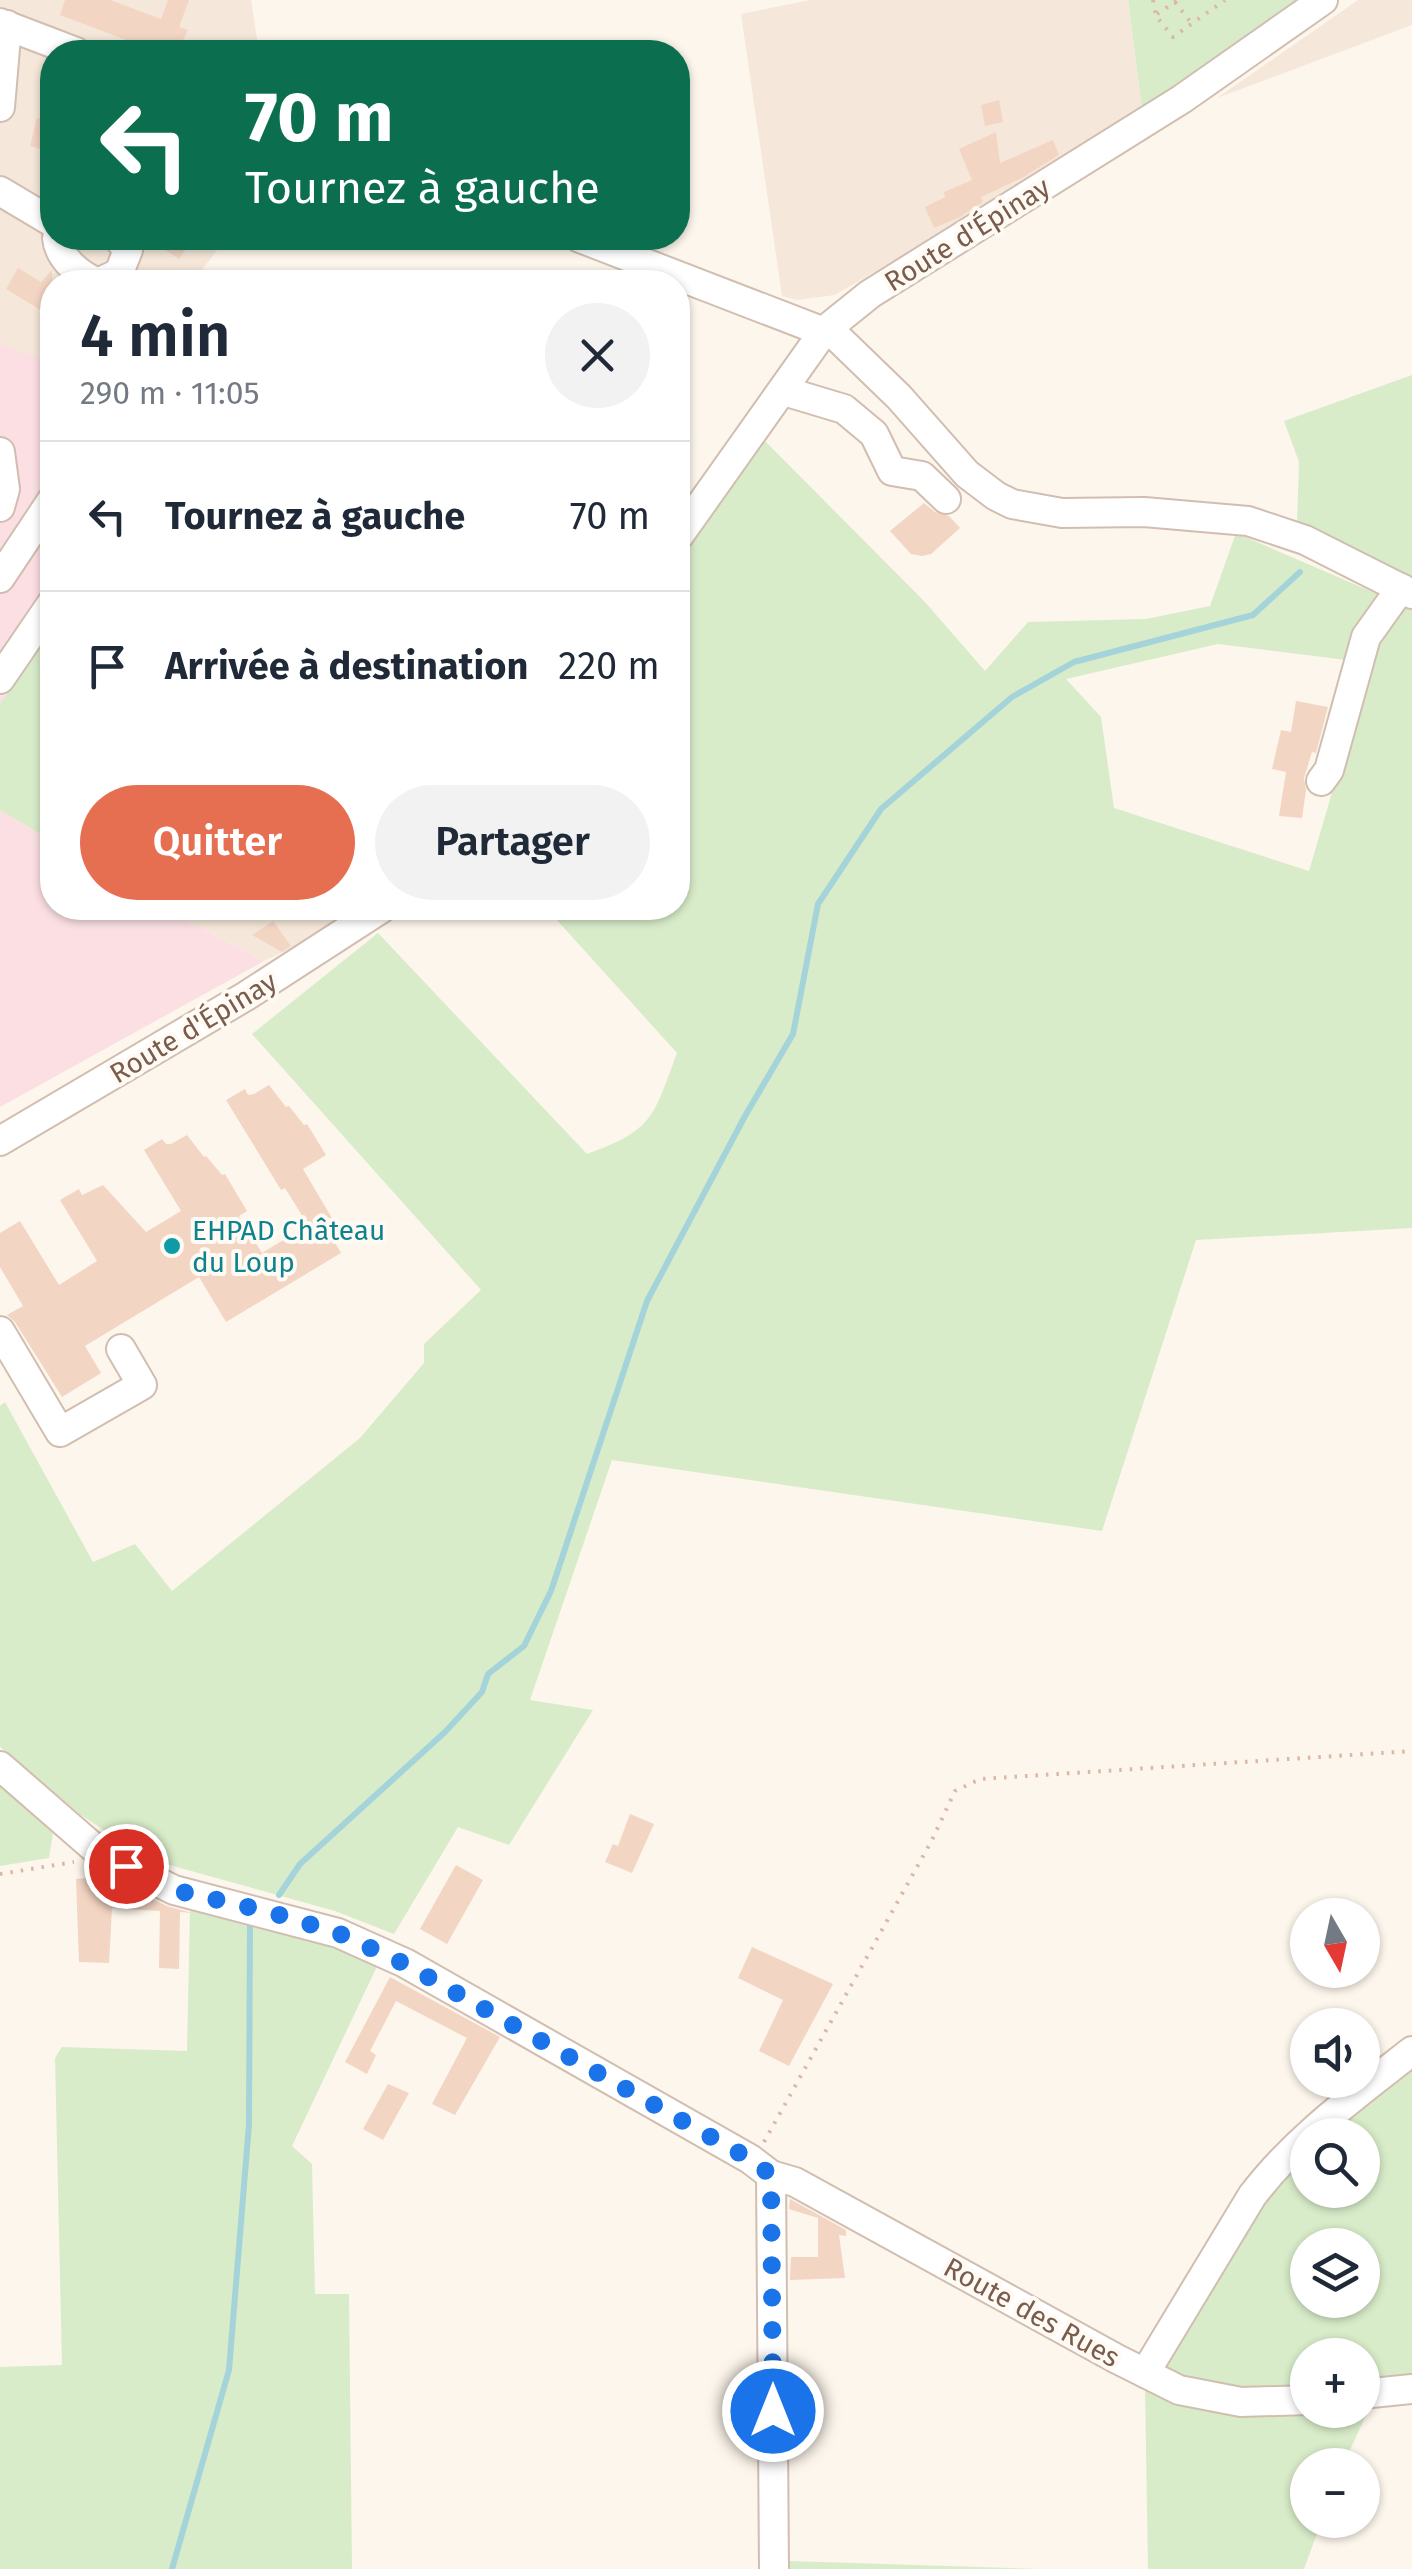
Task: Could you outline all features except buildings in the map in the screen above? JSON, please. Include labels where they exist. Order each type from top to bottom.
[{"type":"street","name":"Route d'Épinay","points":[[690,520],[824,332],[870,294],[1182,99],[1323,0]]},
{"type":"street","points":[[0,106],[4,24],[45,40]]},
{"type":"street","points":[[0,191],[40,215]]},
{"type":"street","points":[[611,250],[663,270]]},
{"type":"street","points":[[690,280],[837,338],[865,362],[967,474],[1012,504],[1062,513],[1144,512],[1248,521],[1305,540],[1407,591],[1366,637],[1329,770],[1321,782]]},
{"type":"street","points":[[784,391],[844,409],[874,434],[892,471],[922,476],[946,499]]},
{"type":"street","points":[[0,452],[4,489],[0,507]]},
{"type":"street","points":[[1,573],[40,517]]},
{"type":"street","points":[[0,679],[40,620]]},
{"type":"street","name":"Route d'Épinay","points":[[0,1142],[263,986],[364,920]]},
{"type":"street","points":[[0,1330],[60,1432],[142,1385],[122,1349]]},
{"type":"street","name":"Route des Rues","points":[[0,1766],[101,1854],[174,1890],[270,1912],[338,1933],[405,1964],[761,2167],[1179,2390],[1220,2400],[1290,2400]]},
{"type":"street","points":[[1145,2373],[1272,2169],[1312,2131],[1412,2051]]},
{"type":"street","points":[[761,2167],[774,2569]]},
{"type":"street","points":[[1380,2392],[1412,2389]]},
{"type":"path","points":[[1153,0],[1156,16],[1173,37],[1225,0]]},
{"type":"path","points":[[1156,16],[1176,1],[1192,24]]},
{"type":"path","points":[[761,2167],[773,2131],[955,1791],[980,1779],[1412,1751]]},
{"type":"path","points":[[0,1874],[66,1864],[101,1854]]},
{"type":"shaded area","points":[[0,0],[251,0],[257,40],[40,40],[40,250],[217,250],[202,270],[40,270],[40,360],[0,346]]},
{"type":"shaded area","points":[[810,0],[1128,0],[1142,108],[1025,184],[835,295],[797,300],[782,296],[741,14]]},
{"type":"shaded area","points":[[1358,0],[1412,0],[1412,25],[1217,98]]},
{"type":"shaded area","points":[[0,344],[40,359],[40,645],[0,704]]},
{"type":"shaded area","points":[[0,810],[40,834],[40,920],[185,920],[264,961],[0,1107]]},
{"type":"shaded area","points":[[185,920],[349,920],[343,925],[264,961]]},
{"type":"green space","points":[[1128,0],[1296,0],[1142,108]]},
{"type":"green space","points":[[1412,375],[1412,583],[1297,523],[1299,462],[1284,421]]},
{"type":"green space","points":[[765,441],[925,602],[985,671],[1028,622],[1146,619],[1210,606],[1236,533],[1412,609],[1412,1228],[1196,1240],[1102,1531],[612,1460],[530,1700],[593,1710],[509,1845],[458,1827],[394,1934],[335,1911],[148,1859],[81,1815],[0,1747],[0,1406],[5,1402],[93,1562],[135,1544],[172,1591],[360,1438],[424,1363],[424,1344],[481,1290],[252,1034],[378,933],[587,1154],[626,1137],[648,1118],[677,1053],[557,920],[690,920],[690,546]],"holes":[[[1218,644],[1370,663],[1309,871],[1114,808],[1101,717],[1066,679]]]},
{"type":"green space","points":[[40,645],[40,834],[0,810],[0,704]]},
{"type":"green space","points":[[0,1786],[53,1833],[49,1858],[0,1866]]},
{"type":"green space","points":[[190,1909],[289,1931],[380,1960],[292,2146],[312,2164],[315,2294],[349,2294],[352,2569],[0,2569],[0,2367],[62,2365],[55,2058],[62,2047],[187,2051]]},
{"type":"green space","points":[[1412,2059],[1412,2380],[1380,2385],[1380,2338],[1290,2338],[1290,2394],[1241,2396],[1169,2379],[1171,2343],[1257,2200],[1290,2162],[1290,2208],[1380,2208],[1380,2118],[1338,2118],[1363,2098],[1380,2098],[1380,2085]]},
{"type":"green space","points":[[1145,2387],[1264,2412],[1290,2411],[1290,2428],[1360,2428],[1351,2448],[1290,2448],[1290,2538],[1315,2538],[1304,2569],[1148,2569]]},
{"type":"green space","points":[[788,2561],[1039,2569],[788,2569]]},
{"type":"waterway","points":[[279,1895],[300,1864],[445,1732],[482,1692],[488,1674],[524,1646],[551,1591],[647,1301],[793,1034],[818,904],[881,809],[1012,697],[1074,662],[1253,615],[1300,572]]},
{"type":"waterway","points":[[172,2569],[229,2370],[249,2124],[250,1922]]},
{"type":"place","name":"EHPAD Château du Loup","points":[[172,1246]]},
{"type":"route","points":[[126,1866],[174,1890],[270,1912],[338,1933],[405,1964],[750,2159],[771,2175],[773,2411]]}]
